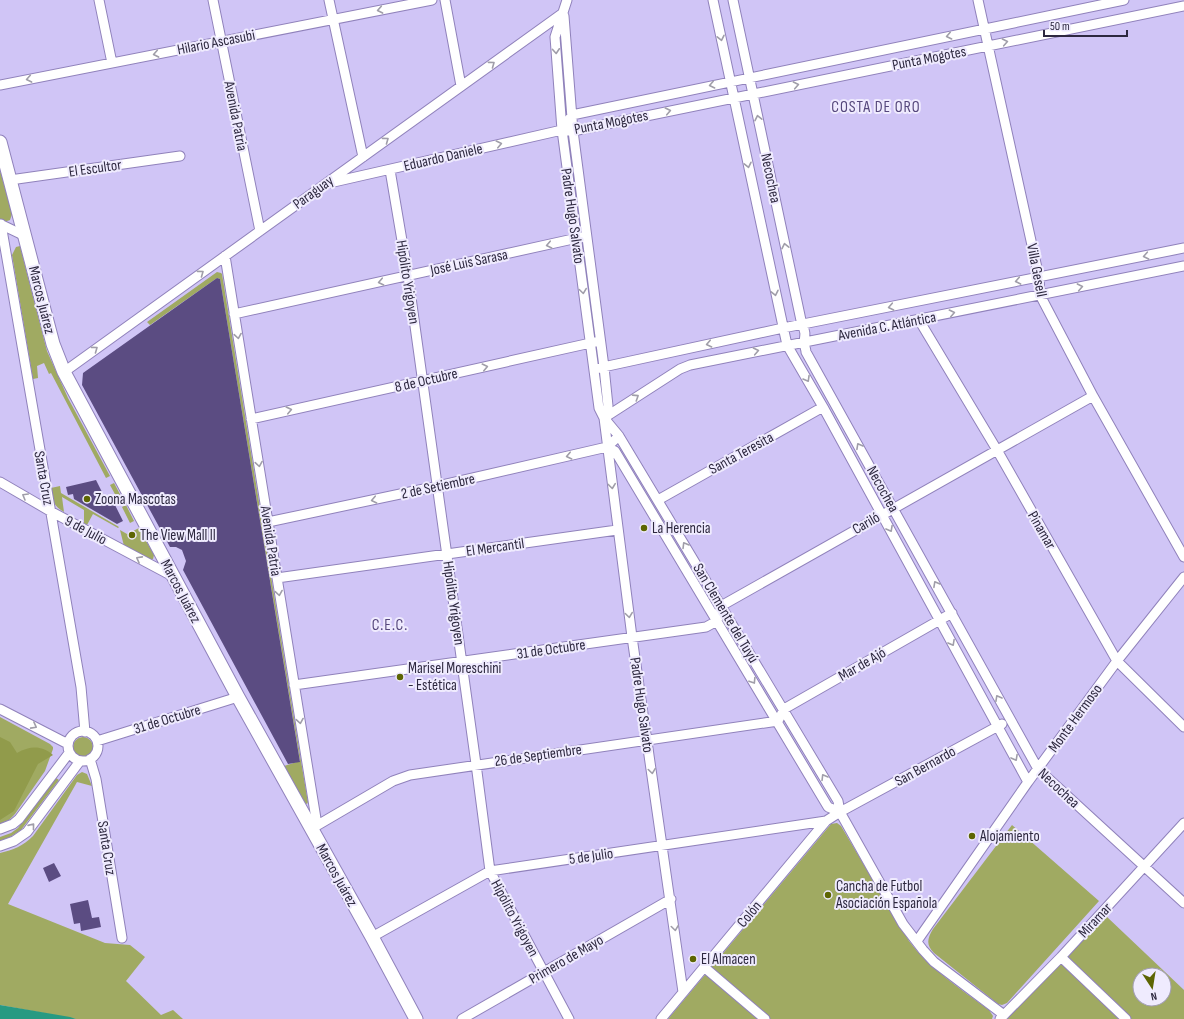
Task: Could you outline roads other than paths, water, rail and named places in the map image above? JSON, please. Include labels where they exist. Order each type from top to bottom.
[{"type":"main road","name":"Marcos Juárez","points":[[0,142],[53,344],[64,372],[238,697],[314,827],[416,1019]]},
{"type":"street","points":[[99,0],[112,63]]},
{"type":"street","name":"Avenida Patria","points":[[213,0],[260,231]]},
{"type":"street","points":[[329,0],[363,157]]},
{"type":"street","name":"Hilario Ascasubi","points":[[0,85],[432,0]]},
{"type":"street","points":[[445,0],[461,86]]},
{"type":"street","name":"Padre Hugo Salvato","points":[[567,0],[554,37],[562,130],[599,408],[604,418],[617,530],[684,992]]},
{"type":"street","name":"Necochea","points":[[713,0],[782,328],[787,345],[823,407],[1028,782]]},
{"type":"street","name":"Necochea","points":[[733,0],[802,325],[805,329],[806,337],[804,342],[806,352],[1038,769],[1184,903]]},
{"type":"street","name":"Villa Gesell","points":[[978,0],[1039,277],[1040,295],[1093,396],[1184,557]]},
{"type":"street","name":"Punta Mogotes","points":[[1124,0],[572,115],[562,130],[573,131],[1184,6]]},
{"type":"street","name":"Paraguay","points":[[64,372],[563,13]]},
{"type":"street","name":"Padre Hugo Salvato","points":[[563,13],[573,131],[601,341],[608,406],[604,418]]},
{"type":"street","name":"Eduardo Daniele","points":[[325,184],[562,130]]},
{"type":"street","name":"El Escultor","points":[[10,180],[180,156]]},
{"type":"street","name":"Hipólito Yrigoyen","points":[[390,170],[408,276],[438,486],[490,871],[569,1019]]},
{"type":"street","points":[[1,224],[25,236]]},
{"type":"street","name":"Santa Cruz","points":[[1,224],[81,686],[85,732]]},
{"type":"street","name":"José Luis Sarasa","points":[[234,314],[587,236]]},
{"type":"street","name":"Avenida C. Atlántica","points":[[594,369],[782,328],[1184,248]]},
{"type":"street","name":"Avenida Patria","points":[[225,256],[294,685],[314,827]]},
{"type":"street","name":"Avenida C. Atlántica","points":[[604,418],[680,369],[701,362],[919,320],[1184,266]]},
{"type":"street","name":"Pinamar","points":[[919,320],[997,450],[1117,661],[1184,727]]},
{"type":"street","name":"8 de Octubre","points":[[251,419],[601,341]]},
{"type":"street","name":"Cariló","points":[[721,606],[1093,396]]},
{"type":"street","name":"Santa Teresita","points":[[658,500],[823,407]]},
{"type":"street","name":"San Clemente del Tuyú","points":[[604,418],[619,436],[784,709],[838,801],[840,812],[903,924],[934,962],[1001,1017]]},
{"type":"street","points":[[607,447],[619,436]]},
{"type":"street","name":"San Clemente del Tuyú","points":[[607,447],[615,451],[714,623],[778,721],[828,807],[840,812]]},
{"type":"street","name":"2 de Setiembre","points":[[268,522],[438,486],[607,447]]},
{"type":"street","name":"9 de Julio","points":[[0,482],[50,511],[174,577]]},
{"type":"street","name":"El Mercantil","points":[[277,578],[617,530]]},
{"type":"street","name":"Monte Hermoso","points":[[917,941],[1028,782],[1117,661],[1184,577]]},
{"type":"street","points":[[714,623],[721,606]]},
{"type":"street","name":"Mar de Ajó","points":[[784,709],[952,613]]},
{"type":"street","name":"31 de Octubre","points":[[294,685],[706,627],[714,623]]},
{"type":"street","name":"31 de Octubre","points":[[96,741],[238,697]]},
{"type":"street","points":[[0,709],[68,748],[74,758],[80,761],[90,759],[98,749],[96,741],[92,735],[81,731],[74,734],[71,737],[68,748],[19,819],[13,824],[0,829]]},
{"type":"street","points":[[778,721],[784,709]]},
{"type":"street","name":"San Bernardo","points":[[840,812],[1010,719]]},
{"type":"street","name":"26 de Septiembre","points":[[314,827],[393,782],[410,774],[778,721]]},
{"type":"street","name":"Santa Cruz","points":[[90,759],[96,779],[122,938]]},
{"type":"street","points":[[0,846],[14,841],[26,832],[80,761]]},
{"type":"street","name":"Colón","points":[[661,1019],[826,821],[840,812]]},
{"type":"street","name":"5 de Julio","points":[[372,937],[490,871],[826,821]]},
{"type":"street","name":"Miramar","points":[[1001,1017],[1060,957],[1184,823]]},
{"type":"street","name":"Primero de Mayo","points":[[462,1019],[670,899]]},
{"type":"street","points":[[1060,957],[1126,1019]]},
{"type":"street","points":[[704,967],[766,1019]]},
{"type":"place","name":"Zoona Mascotas","points":[[87,499]]},
{"type":"place","name":"La Herencia","points":[[644,528]]},
{"type":"place","name":"The View Mall II","points":[[132,535]]},
{"type":"place","name":"Marisel Moreschini - Estética","points":[[400,677]]},
{"type":"place","name":"Alojamiento","points":[[972,836]]},
{"type":"place","name":"Cancha de Futbol Asociación Española","points":[[828,895]]},
{"type":"place","name":"El Almacen","points":[[693,959]]},
{"type":"district","name":"COSTA DE ORO","points":[[876,106]]},
{"type":"district","name":"C.E.C.","points":[[390,624]]}]
